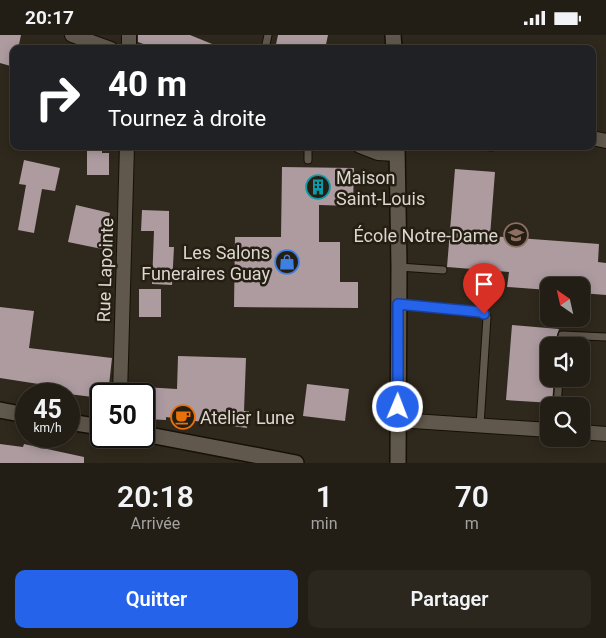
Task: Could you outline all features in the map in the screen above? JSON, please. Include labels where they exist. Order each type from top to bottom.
[{"type":"main road","points":[[397,150],[399,267],[398,463]]},
{"type":"main road","points":[[0,411],[15,413]]},
{"type":"main road","points":[[155,437],[296,463]]},
{"type":"street","points":[[72,35],[100,45]]},
{"type":"street","name":"Rue Lapointe","points":[[120,383],[126,150]]},
{"type":"street","points":[[370,150],[378,153],[397,150]]},
{"type":"street","points":[[398,421],[540,429]]},
{"type":"street","points":[[590,433],[606,434]]},
{"type":"lane","points":[[308,150],[308,160]]},
{"type":"lane","points":[[399,267],[443,270]]},
{"type":"lane","points":[[398,304],[480,312],[487,317],[480,425]]},
{"type":"lane","points":[[562,337],[562,335],[606,337]]},
{"type":"building","points":[[0,35],[21,35],[19,45],[10,45],[10,66],[0,63]]},
{"type":"building","points":[[138,35],[190,35],[215,45],[146,45],[138,42]]},
{"type":"building","points":[[278,35],[328,35],[326,45],[276,45]]},
{"type":"building","points":[[87,150],[102,150],[102,153],[109,153],[109,175],[87,175]]},
{"type":"building","points":[[24,160],[60,168],[55,191],[42,189],[34,233],[18,230],[26,185],[19,184]]},
{"type":"building","name":"Les Salons Funeraires Guay","points":[[282,167],[354,168],[353,206],[319,205],[319,242],[340,242],[340,282],[358,282],[358,308],[234,307],[235,237],[281,237]]},
{"type":"building","points":[[455,169],[495,172],[490,236],[599,244],[598,262],[606,263],[606,295],[590,294],[590,277],[540,277],[540,289],[507,287],[509,272],[447,267]]},
{"type":"building","points":[[76,205],[110,213],[102,249],[68,242]]},
{"type":"building","points":[[142,210],[169,211],[169,247],[174,247],[172,285],[152,284],[154,231],[141,231]]},
{"type":"building","points":[[139,289],[161,289],[161,317],[139,317]]},
{"type":"building","points":[[0,307],[34,311],[29,348],[112,358],[109,383],[90,383],[90,397],[80,395],[80,383],[32,383],[0,378]]},
{"type":"building","points":[[512,325],[559,329],[557,337],[540,337],[540,387],[553,387],[552,397],[540,397],[540,402],[506,400]]},
{"type":"building","points":[[178,356],[246,358],[244,411],[249,411],[247,428],[166,417],[166,420],[155,420],[155,388],[177,389]]},
{"type":"building","points":[[307,384],[349,389],[345,421],[303,416]]},
{"type":"building","points":[[0,444],[15,446],[15,448],[42,448],[84,457],[84,463],[0,463]]},
{"type":"place","name":"Maison Saint-Louis","points":[[318,187]]},
{"type":"place","name":"École Notre-Dame","points":[[516,235]]},
{"type":"place","name":"Les Salons Funeraires Guay","points":[[287,262]]},
{"type":"place","name":"Atelier Lune","points":[[183,417]]},
{"type":"route","points":[[398,407],[398,304],[412,304],[484,314]]}]
